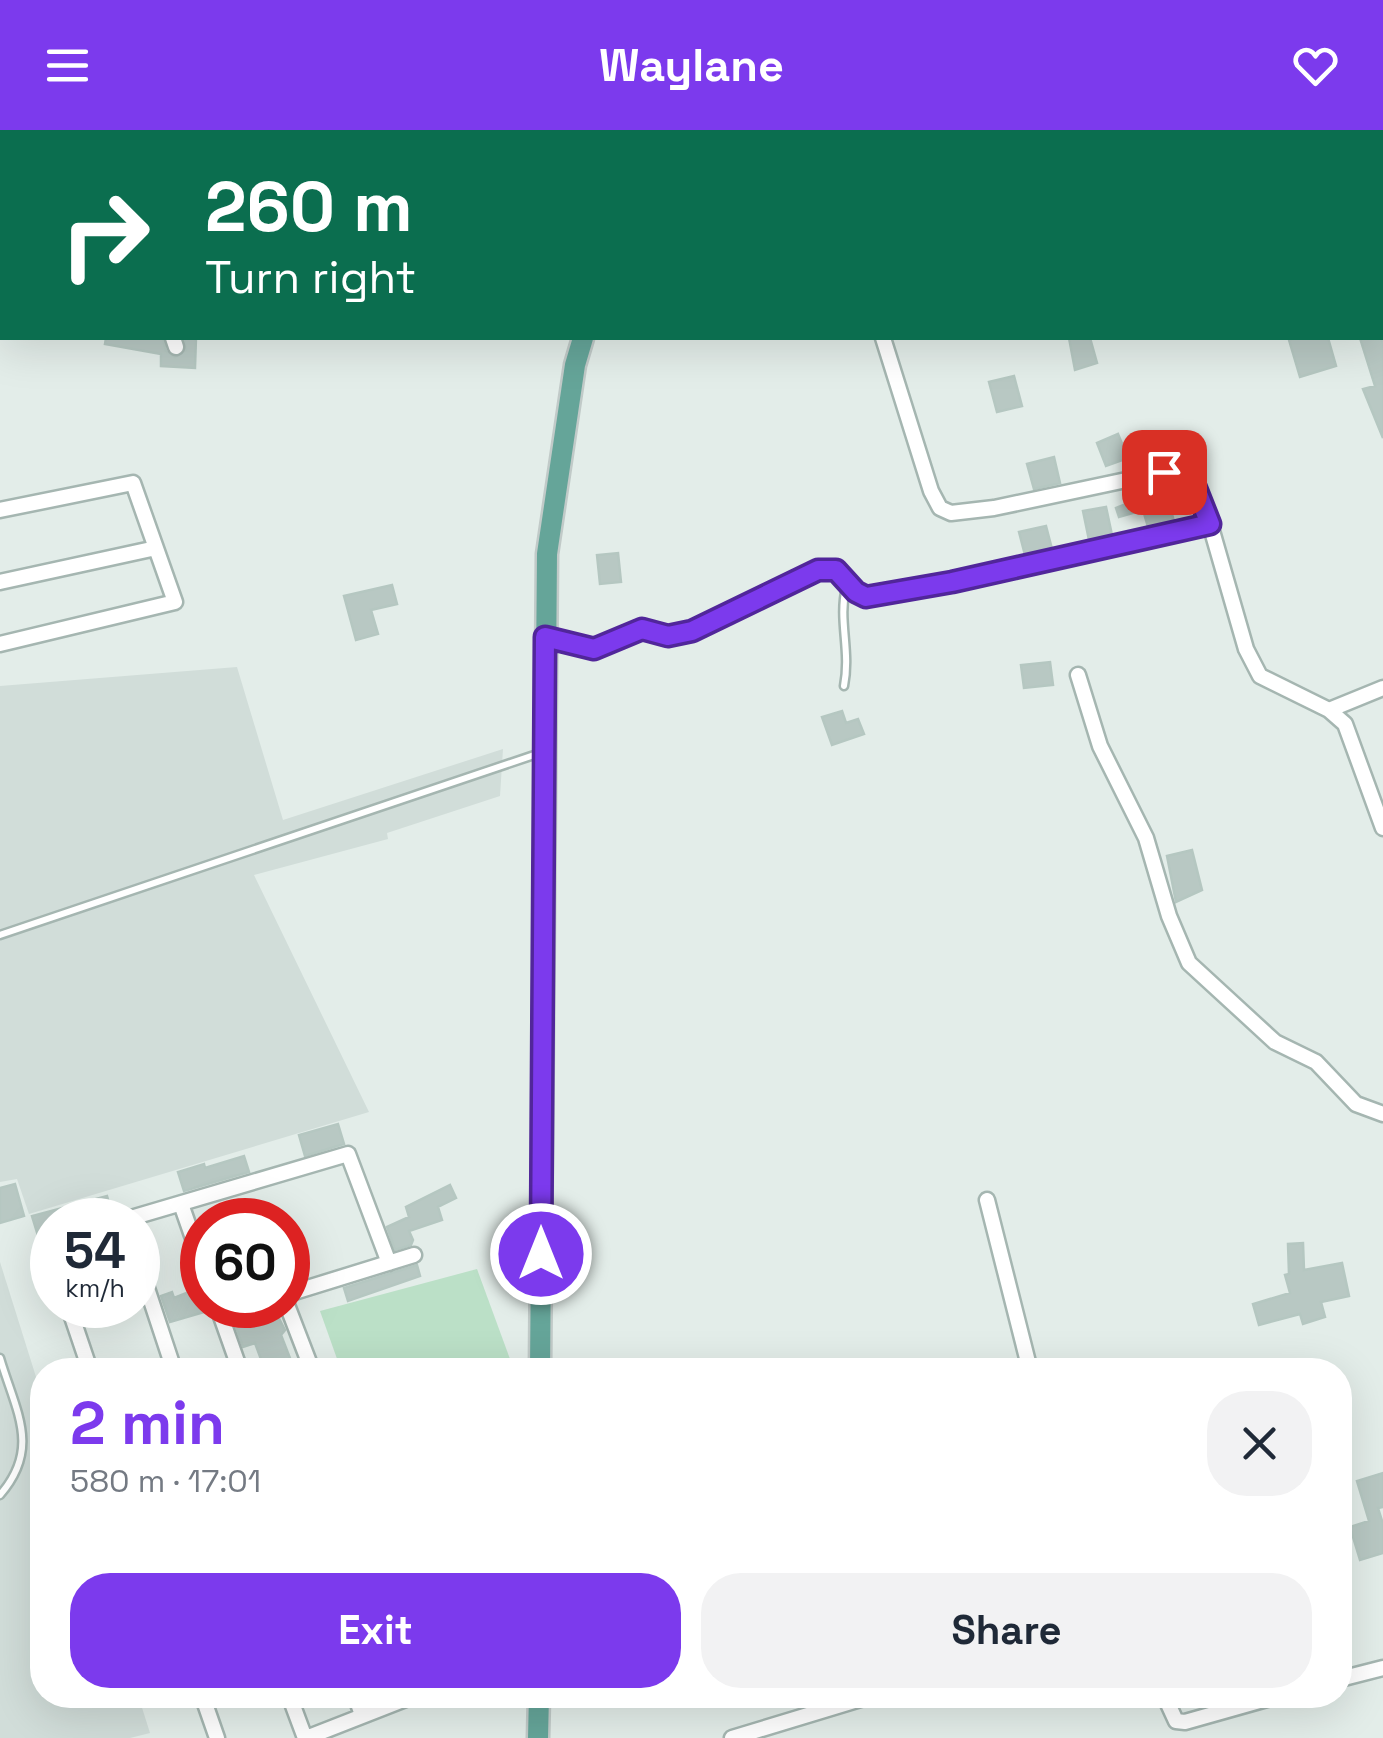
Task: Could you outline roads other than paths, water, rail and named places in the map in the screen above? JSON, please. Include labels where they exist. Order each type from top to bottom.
[{"type":"main road","points":[[540,1358],[547,554],[575,365],[582,340]]},
{"type":"main road","points":[[538,1708],[538,1738]]},
{"type":"street","points":[[884,340],[931,491],[940,508],[952,513],[994,508],[1178,471],[1191,476],[1210,524],[1246,650],[1260,676],[1329,710],[1345,724],[1383,828]]},
{"type":"street","points":[[0,510],[133,483],[175,602],[0,644]]},
{"type":"street","points":[[545,637],[594,649],[642,629],[668,636],[692,631],[818,570],[836,570],[866,597],[952,582],[1210,524]]},
{"type":"street","points":[[0,582],[156,548]]},
{"type":"street","points":[[1078,675],[1100,746],[1146,838],[1169,916],[1189,963],[1275,1042],[1316,1062],[1356,1104],[1383,1114]]},
{"type":"street","points":[[1329,710],[1383,688]]},
{"type":"street","points":[[201,1198],[348,1154],[388,1262]]},
{"type":"street","points":[[987,1200],[1027,1358]]},
{"type":"street","points":[[310,1287],[414,1254]]},
{"type":"street","points":[[76,1328],[86,1358]]},
{"type":"street","points":[[160,1328],[170,1358]]},
{"type":"street","points":[[225,1328],[236,1358]]},
{"type":"street","points":[[296,1328],[307,1358]]},
{"type":"street","points":[[1352,1675],[1383,1668]]},
{"type":"street","points":[[207,1708],[217,1738]]},
{"type":"street","points":[[294,1708],[306,1738],[381,1708]]},
{"type":"street","points":[[360,1708],[362,1715]]},
{"type":"street","points":[[732,1738],[831,1708]]},
{"type":"street","points":[[1170,1708],[1176,1720],[1185,1722],[1234,1708]]},
{"type":"lane","points":[[844,686],[849,662],[841,609],[848,580]]},
{"type":"lane","points":[[0,936],[544,751]]},
{"type":"lane","points":[[0,1358],[24,1454],[18,1473],[0,1495]]}]
